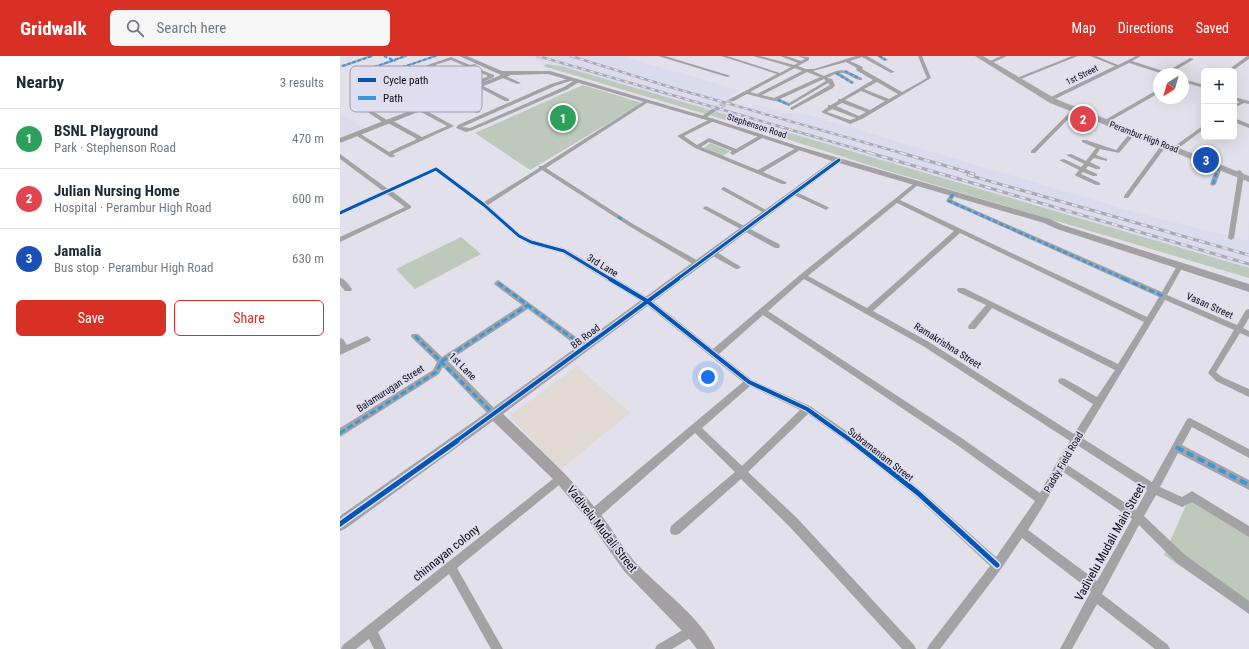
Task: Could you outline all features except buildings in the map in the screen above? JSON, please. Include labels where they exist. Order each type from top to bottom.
[{"type":"main road","name":"Stephenson Road","points":[[462,56],[479,66]]},
{"type":"main road","name":"Perambur High Road","points":[[978,56],[992,61],[1044,97],[1108,120],[1245,176]]},
{"type":"main road","name":"Stephenson Road","points":[[482,67],[505,75],[539,71],[548,72],[571,82],[648,101],[798,148],[1048,221]]},
{"type":"main road","points":[[482,83],[505,75]]},
{"type":"main road","name":"Perambur High Road","points":[[1018,79],[1076,109],[1133,133],[1176,148],[1219,167],[1245,176]]},
{"type":"main road","points":[[340,141],[416,112]]},
{"type":"main road","name":"BB Road","points":[[340,524],[494,414],[839,160]]},
{"type":"main road","points":[[1048,221],[1060,228],[1249,288]]},
{"type":"main road","points":[[1048,221],[1062,223],[1249,280]]},
{"type":"main road","name":"Vadivelu Mudali Street","points":[[494,414],[561,478],[594,514],[629,566],[693,630],[706,649]]},
{"type":"street","points":[[342,66],[372,56]]},
{"type":"street","points":[[384,56],[404,66]]},
{"type":"street","points":[[377,66],[406,56]]},
{"type":"street","points":[[409,66],[436,56]]},
{"type":"street","points":[[663,56],[729,76]]},
{"type":"street","points":[[724,56],[780,74]]},
{"type":"street","points":[[736,60],[745,56]]},
{"type":"street","points":[[755,56],[808,70],[824,76],[830,80],[833,85],[790,107],[778,100]]},
{"type":"street","points":[[782,56],[802,63]]},
{"type":"street","points":[[732,100],[807,60],[807,58],[800,56]]},
{"type":"street","points":[[758,95],[808,70],[814,70],[861,56]]},
{"type":"street","points":[[864,56],[893,72]]},
{"type":"street","points":[[879,56],[886,60]]},
{"type":"street","points":[[876,80],[822,112],[850,122],[860,118],[929,78],[920,56]]},
{"type":"street","points":[[992,61],[1005,56]]},
{"type":"street","points":[[1018,79],[1076,56]]},
{"type":"street","points":[[1092,56],[1118,66]]},
{"type":"street","name":"1st Street","points":[[1053,98],[1139,56]]},
{"type":"street","points":[[1233,68],[1249,57]]},
{"type":"street","points":[[431,65],[450,58],[476,65]]},
{"type":"street","points":[[1177,68],[1192,59]]},
{"type":"street","points":[[846,60],[861,68],[858,69],[876,80],[902,94]]},
{"type":"street","points":[[1128,61],[1153,69]]},
{"type":"street","points":[[482,69],[492,76],[482,82]]},
{"type":"street","points":[[745,92],[771,100],[778,100],[824,76],[845,71],[860,79]]},
{"type":"street","points":[[836,73],[852,83]]},
{"type":"street","points":[[505,75],[520,83]]},
{"type":"street","points":[[571,82],[470,129],[466,130],[459,128],[460,126],[562,83],[571,82]]},
{"type":"street","points":[[1189,82],[1201,86]]},
{"type":"street","points":[[482,88],[507,100]]},
{"type":"street","points":[[860,89],[889,101]]},
{"type":"street","points":[[1108,120],[1153,94]]},
{"type":"street","points":[[840,100],[870,112]]},
{"type":"street","points":[[484,205],[541,167],[648,101]]},
{"type":"street","points":[[830,106],[860,118]]},
{"type":"street","points":[[1033,152],[1076,109]]},
{"type":"street","points":[[703,118],[714,110]]},
{"type":"street","points":[[369,112],[421,139]]},
{"type":"street","points":[[357,134],[391,155],[421,139],[451,126],[425,112]]},
{"type":"street","points":[[712,120],[680,136],[697,147],[784,183]]},
{"type":"street","points":[[1237,121],[1249,126]]},
{"type":"street","points":[[1176,148],[1201,130]]},
{"type":"street","points":[[1084,141],[1117,152],[1133,133]]},
{"type":"street","points":[[725,158],[762,136]]},
{"type":"street","points":[[697,147],[709,140],[737,151]]},
{"type":"street","points":[[1126,198],[1164,145]]},
{"type":"street","points":[[1098,184],[1078,175],[1099,147]]},
{"type":"street","points":[[759,172],[798,148]]},
{"type":"street","points":[[1069,155],[1098,168]]},
{"type":"street","points":[[340,156],[408,207],[340,240]]},
{"type":"street","points":[[1093,156],[1104,160]]},
{"type":"street","points":[[1062,160],[1095,175]]},
{"type":"street","points":[[541,167],[631,225],[698,264]]},
{"type":"street","points":[[1213,184],[1219,167]]},
{"type":"street","name":"3rd Lane","points":[[387,192],[436,169],[484,205],[520,236],[530,242],[550,246],[564,251],[647,301]]},
{"type":"street","points":[[1231,238],[1245,176]]},
{"type":"street","points":[[713,354],[803,276],[916,183]]},
{"type":"street","points":[[724,189],[768,213]]},
{"type":"street","points":[[341,211],[387,192]]},
{"type":"street","points":[[794,193],[826,208]]},
{"type":"street","name":"Vasan Street","points":[[953,194],[948,200],[1249,334]]},
{"type":"street","points":[[896,200],[1149,321]]},
{"type":"street","points":[[706,208],[777,246]]},
{"type":"street","points":[[869,311],[959,230]]},
{"type":"street","points":[[713,253],[738,267]]},
{"type":"street","name":"Paddy Field Road","points":[[933,649],[997,565],[1042,500],[1060,465],[1077,440],[1098,402],[1149,321],[1180,266]]},
{"type":"street","name":"Ramakrishna Street","points":[[803,276],[869,311],[926,344],[1154,488],[1182,502],[1192,496],[1249,532]]},
{"type":"street","points":[[340,280],[348,289]]},
{"type":"street","points":[[498,283],[584,347]]},
{"type":"street","points":[[961,290],[1119,368]]},
{"type":"street","name":"Subramaniam Street","points":[[647,301],[749,382],[807,409],[846,436],[918,493],[997,565]]},
{"type":"street","points":[[972,327],[991,304]]},
{"type":"street","name":"Balamurugan Street","points":[[340,433],[436,372],[442,361],[528,305]]},
{"type":"street","points":[[762,311],[960,442],[1042,500]]},
{"type":"street","points":[[1249,312],[1212,370],[1215,376],[1249,394]]},
{"type":"street","name":"1st Lane","points":[[415,336],[494,414]]},
{"type":"street","points":[[340,341],[343,350],[366,339]]},
{"type":"street","points":[[1062,381],[1098,402]]},
{"type":"street","points":[[594,514],[749,382]]},
{"type":"street","points":[[675,530],[742,472],[807,409]]},
{"type":"street","name":"Vadivelu Mudali Main Street","points":[[1066,649],[1096,592],[1139,518],[1190,422],[1249,454]]},
{"type":"street","points":[[696,428],[792,522],[910,649]]},
{"type":"street","points":[[1176,447],[1249,485]]},
{"type":"street","points":[[1060,465],[1139,518],[1181,559],[1249,608]]},
{"type":"street","name":"chinnayan colony","points":[[347,649],[561,478]]},
{"type":"street","points":[[1021,531],[1164,649]]},
{"type":"street","points":[[450,566],[497,649]]},
{"type":"street","points":[[371,630],[380,649]]},
{"type":"street","points":[[661,649],[693,630]]},
{"type":"shaded area","points":[[523,56],[621,56],[739,90],[724,100],[749,107],[756,104],[784,113],[805,114],[1131,211],[1248,241],[1249,211],[1249,275],[829,152],[544,65],[535,59]]},
{"type":"shaded area","points":[[547,64],[564,67],[1249,268],[1249,278],[888,171],[726,120],[543,66]]},
{"type":"shaded area","points":[[583,85],[642,103],[530,170],[475,133]]},
{"type":"shaded area","points":[[340,113],[367,130],[340,141]]},
{"type":"shaded area","points":[[710,143],[730,151],[723,156],[703,149]]},
{"type":"shaded area","points":[[461,237],[481,254],[415,289],[396,269]]},
{"type":"shaded area","points":[[577,366],[630,413],[561,469],[509,416]]},
{"type":"shaded area","points":[[1190,496],[1249,531],[1249,613],[1164,555]]},
{"type":"tunnel","points":[[714,110],[732,100]]},
{"type":"railway","points":[[538,56],[874,154]]},
{"type":"railway","points":[[571,56],[670,87],[905,154]]},
{"type":"railway","points":[[870,153],[1249,264]]},
{"type":"railway","points":[[901,153],[974,174]]},
{"type":"railway","points":[[968,175],[1249,255]]},
{"type":"marked path","points":[[342,66],[372,56]]},
{"type":"marked path","points":[[384,56],[395,61]]},
{"type":"marked path","points":[[377,66],[406,56]]},
{"type":"marked path","points":[[406,66],[436,56]]},
{"type":"marked path","points":[[879,56],[886,60]]},
{"type":"marked path","points":[[845,71],[860,79]]},
{"type":"marked path","points":[[836,73],[852,83]]},
{"type":"marked path","points":[[778,100],[789,105]]},
{"type":"marked path","points":[[1213,184],[1219,167]]},
{"type":"marked path","points":[[953,194],[949,201],[1163,296]]},
{"type":"marked path","points":[[618,217],[622,219]]},
{"type":"marked path","points":[[498,283],[584,347]]},
{"type":"marked path","points":[[340,433],[436,372],[442,361],[528,305]]},
{"type":"marked path","points":[[415,336],[494,414]]},
{"type":"marked path","points":[[1176,447],[1249,485]]},
{"type":"cycle path","points":[[340,524],[494,414],[839,160]]},
{"type":"cycle path","points":[[340,213],[436,169],[484,205],[519,236],[531,242],[564,251],[647,301],[749,382],[807,409],[846,436],[918,493],[997,565]]},
{"type":"place","name":"BSNL Playground","points":[[563,118]]},
{"type":"place","name":"Julian Nursing Home","points":[[1083,119]]},
{"type":"place","name":"Jamalia","points":[[1206,160]]}]
